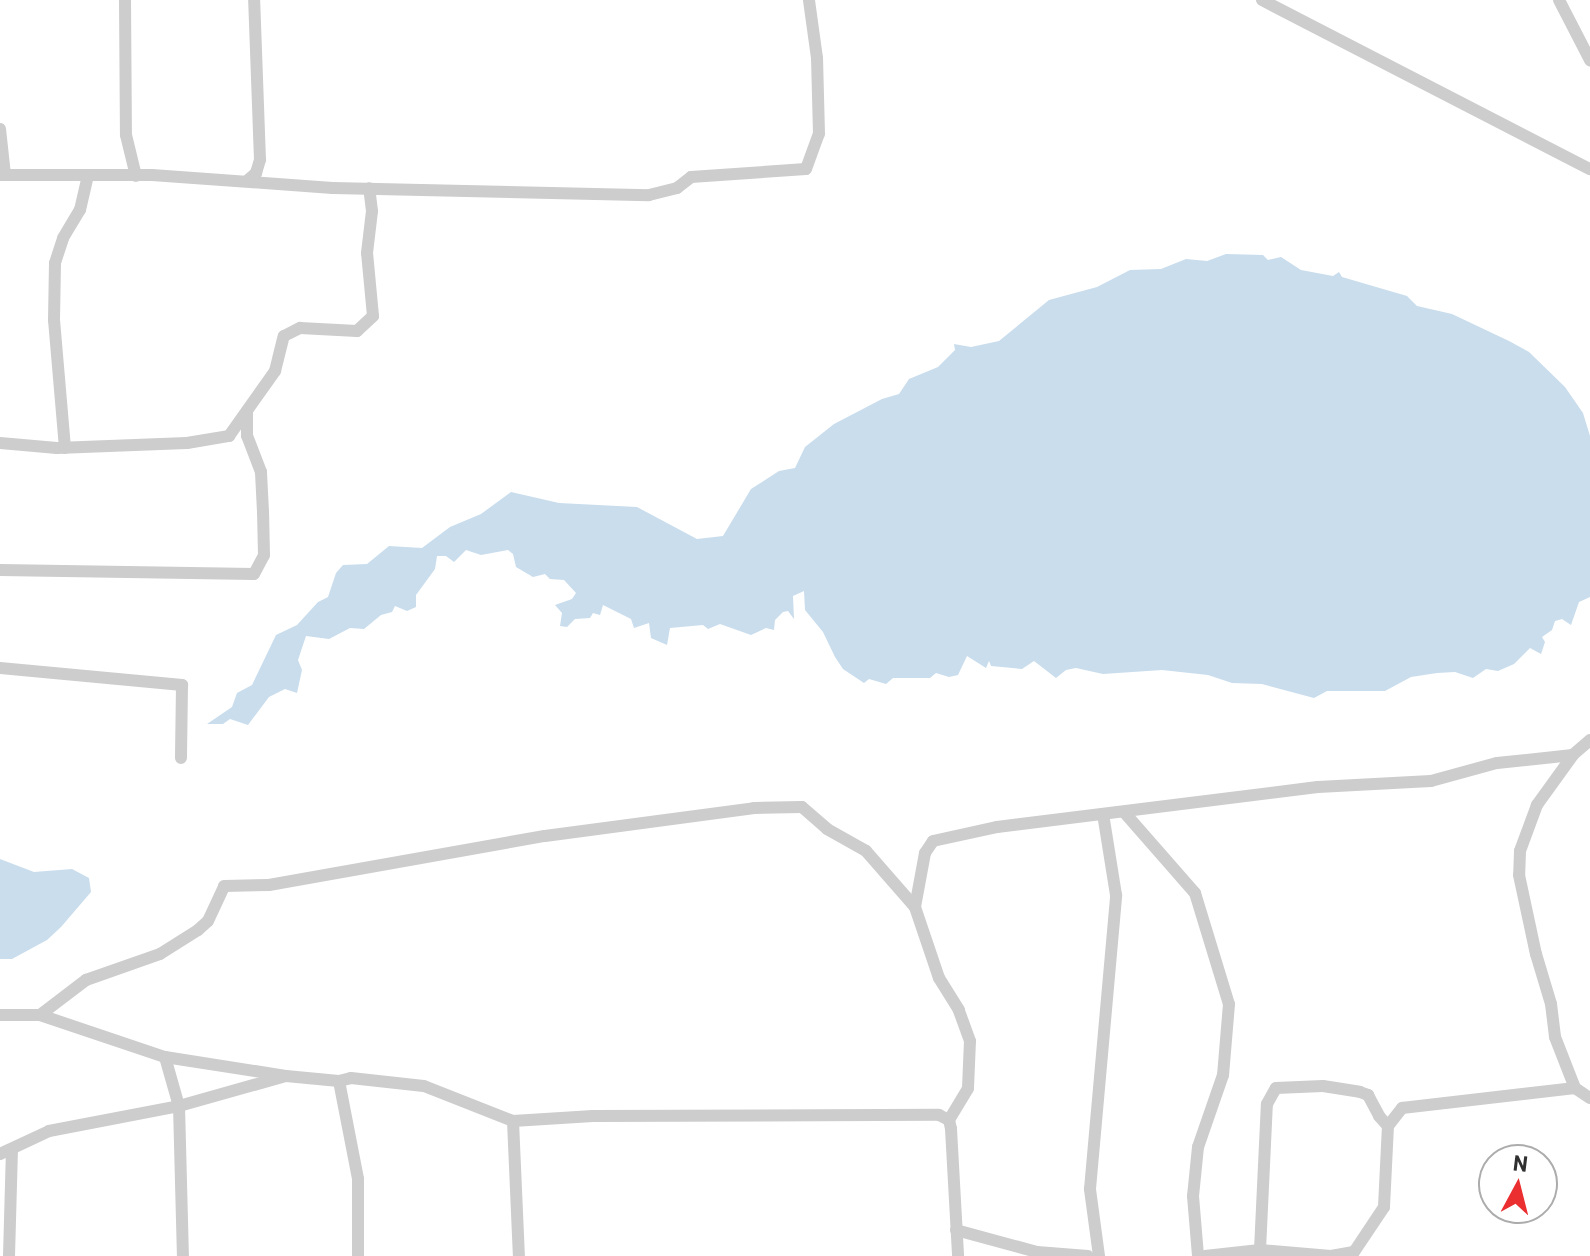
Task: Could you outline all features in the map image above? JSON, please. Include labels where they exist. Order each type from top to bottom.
[{"type":"street","points":[[125,0],[126,135],[136,176]]},
{"type":"street","points":[[248,180],[256,173],[260,160],[254,0]]},
{"type":"street","points":[[0,129],[2,175],[136,176],[369,188],[649,195],[677,188],[691,177],[806,169],[819,134],[817,58],[809,0]]},
{"type":"street","points":[[1262,0],[1590,169]]},
{"type":"street","points":[[1559,0],[1590,60]]},
{"type":"street","points":[[65,448],[54,320],[55,263],[63,238],[80,210],[88,176]]},
{"type":"street","points":[[0,443],[65,448],[187,443],[229,436],[275,371],[284,336],[300,328],[357,331],[373,316],[367,253],[372,211],[369,188]]},
{"type":"street","points":[[0,570],[254,574],[264,555],[263,512],[261,472],[247,436],[247,411]]},
{"type":"street","points":[[0,668],[182,685],[181,758]]},
{"type":"street","points":[[1590,740],[1573,755],[1537,805],[1520,851],[1519,875],[1536,954],[1551,1004],[1555,1037],[1575,1088],[1590,1098]]},
{"type":"street","points":[[915,907],[925,853],[933,841],[997,827],[1318,787],[1431,781],[1497,763],[1573,755]]},
{"type":"street","points":[[40,1015],[86,980],[160,954],[198,930],[208,921],[224,886],[269,885],[545,836],[754,808],[802,807],[827,829],[866,851],[915,907],[939,978],[959,1010],[970,1041],[968,1088],[949,1120],[958,1256]]},
{"type":"street","points":[[1124,812],[1195,893],[1229,1004],[1223,1075],[1198,1147],[1193,1196],[1198,1256]]},
{"type":"street","points":[[1099,1256],[1090,1189],[1116,907],[1103,814]]},
{"type":"street","points":[[0,1015],[40,1015],[165,1057],[286,1076],[339,1081],[351,1078],[424,1086],[513,1121],[593,1116],[931,1114],[949,1120]]},
{"type":"street","points":[[165,1057],[179,1106],[183,1256]]},
{"type":"street","points":[[9,1256],[6,1152],[49,1131],[179,1106],[286,1076]]},
{"type":"street","points":[[339,1081],[358,1179],[358,1256]]},
{"type":"street","points":[[1260,1250],[1267,1104],[1276,1088],[1323,1086],[1360,1092],[1368,1095],[1388,1126]]},
{"type":"street","points":[[1205,1256],[1260,1250],[1331,1256],[1354,1254],[1384,1207],[1388,1126],[1402,1108],[1491,1096],[1553,1094],[1575,1088]]},
{"type":"street","points":[[513,1121],[519,1256]]},
{"type":"street","points":[[956,1230],[1037,1252],[1088,1256]]},
{"type":"water","points":[[1226,254],[1263,255],[1268,260],[1281,257],[1301,270],[1333,276],[1339,272],[1342,277],[1407,296],[1417,306],[1452,314],[1529,352],[1565,387],[1583,413],[1590,436],[1590,597],[1579,602],[1571,625],[1562,619],[1555,621],[1552,630],[1542,637],[1545,642],[1541,654],[1530,648],[1514,664],[1498,671],[1486,669],[1473,678],[1455,672],[1437,673],[1411,677],[1385,691],[1327,691],[1314,698],[1262,684],[1232,683],[1208,675],[1162,670],[1103,674],[1076,668],[1066,670],[1056,678],[1034,661],[1022,669],[991,666],[989,661],[986,668],[967,656],[958,675],[949,677],[936,673],[930,678],[893,678],[886,684],[869,679],[864,683],[843,669],[835,657],[823,632],[805,610],[804,591],[793,596],[794,619],[788,611],[783,612],[775,620],[774,630],[766,628],[751,635],[720,624],[708,629],[703,625],[670,628],[667,645],[651,638],[649,623],[634,628],[631,619],[603,605],[600,615],[593,613],[590,618],[575,619],[567,627],[560,626],[562,613],[555,605],[572,599],[576,593],[564,580],[550,579],[545,574],[533,577],[516,567],[513,554],[508,550],[481,555],[466,550],[454,562],[446,556],[437,556],[435,569],[416,595],[416,607],[407,611],[395,606],[392,612],[381,615],[364,629],[350,628],[329,639],[306,636],[298,660],[302,670],[297,693],[285,689],[269,697],[248,725],[230,719],[223,724],[207,724],[232,707],[237,693],[252,685],[276,635],[297,625],[318,602],[328,597],[336,573],[343,565],[367,564],[389,546],[422,548],[450,527],[481,514],[511,492],[559,503],[637,507],[697,539],[723,536],[751,489],[779,471],[795,468],[805,447],[834,424],[882,399],[899,394],[909,379],[938,367],[955,350],[954,344],[971,347],[999,341],[1049,300],[1097,287],[1130,270],[1161,269],[1186,259],[1207,261]]},
{"type":"water","points":[[0,859],[34,872],[72,869],[89,878],[91,892],[47,940],[12,959],[0,959]]}]
